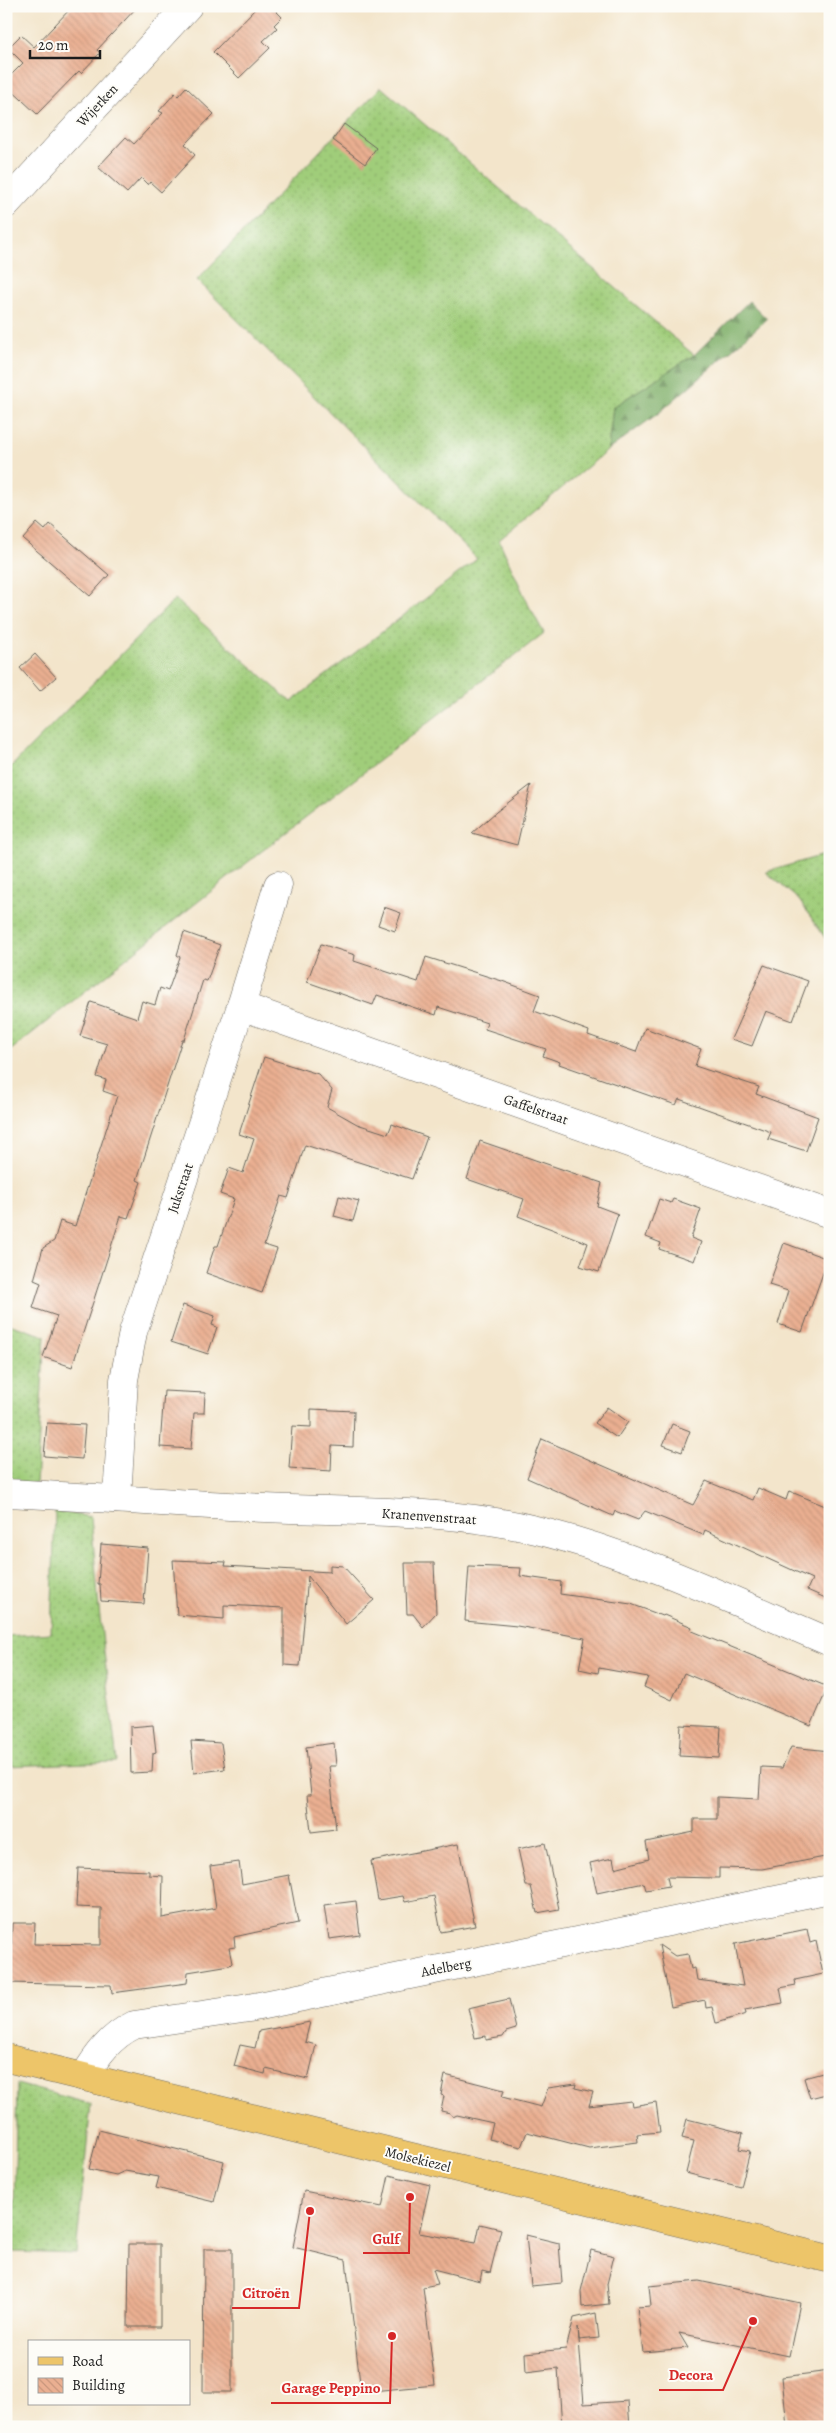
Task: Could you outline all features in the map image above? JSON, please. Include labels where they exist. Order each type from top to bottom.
[{"type":"main road","name":"Molsekiezel","points":[[6,2058],[830,2259]]},
{"type":"street","name":"Wijerken","points":[[6,204],[188,6]]},
{"type":"street","name":"Jukstraat","points":[[116,1499],[124,1380],[133,1332],[241,1006],[278,885]]},
{"type":"street","name":"Gaffelstraat","points":[[241,1006],[830,1214]]},
{"type":"street","name":"Kranenvenstraat","points":[[6,1493],[393,1512],[495,1521],[536,1530],[621,1554],[830,1642]]},
{"type":"street","name":"Adelberg","points":[[84,2077],[96,2056],[119,2032],[134,2025],[249,2008],[830,1889]]},
{"type":"green space","points":[[381,87],[694,355],[613,407],[608,450],[499,540],[529,606],[544,633],[262,851],[6,1054],[6,772],[175,599],[291,702],[477,559],[197,280]]},
{"type":"green space","points":[[749,301],[767,319],[660,412],[608,450],[613,407],[694,355]]},
{"type":"green space","points":[[830,853],[830,945],[799,900],[766,872]]},
{"type":"green space","points":[[6,1323],[45,1336],[36,1484],[6,1483]]},
{"type":"green space","points":[[55,1511],[91,1517],[99,1609],[117,1762],[6,1766],[6,1636],[51,1633]]},
{"type":"green space","points":[[17,2084],[91,2104],[76,2254],[13,2252]]},
{"type":"building","points":[[73,6],[138,6],[97,50],[100,53],[81,73],[79,71],[37,114],[6,85],[6,80],[23,63],[8,48],[21,35],[34,47]]},
{"type":"building","points":[[258,6],[271,6],[282,17],[274,25],[277,28],[263,41],[270,48],[239,78],[213,52]]},
{"type":"building","points":[[186,87],[214,114],[185,144],[195,155],[161,192],[150,182],[148,185],[141,178],[127,193],[98,167],[126,137],[134,144],[163,113],[159,111],[175,93],[178,96]]},
{"type":"building","points":[[344,124],[376,148],[365,164],[333,140]]},
{"type":"building","points":[[37,523],[45,530],[50,524],[109,575],[90,596],[23,539]]},
{"type":"building","points":[[35,654],[56,677],[40,691],[20,668]]},
{"type":"building","points":[[531,785],[517,845],[472,833],[496,812]]},
{"type":"building","points":[[384,907],[401,913],[395,931],[378,925]]},
{"type":"building","points":[[184,932],[220,945],[207,981],[203,980],[137,1180],[141,1182],[128,1218],[121,1216],[72,1367],[43,1357],[57,1316],[33,1308],[41,1283],[34,1280],[43,1248],[54,1241],[60,1221],[75,1226],[117,1096],[103,1091],[106,1080],[97,1077],[107,1044],[80,1036],[91,1002],[137,1018],[142,1001],[155,1005],[160,988],[168,991],[180,957],[177,955]]},
{"type":"building","points":[[321,944],[355,955],[354,961],[418,982],[426,957],[502,981],[540,995],[534,1011],[589,1031],[588,1035],[636,1052],[645,1028],[701,1049],[695,1066],[759,1087],[756,1094],[818,1117],[806,1151],[768,1139],[771,1132],[679,1099],[676,1105],[559,1064],[560,1062],[543,1056],[546,1049],[485,1029],[487,1023],[438,1007],[436,1015],[377,995],[373,1005],[307,982]]},
{"type":"building","points":[[764,965],[808,981],[793,1021],[766,1011],[752,1046],[731,1039]]},
{"type":"building","points":[[264,1057],[318,1074],[332,1090],[327,1107],[357,1124],[388,1134],[392,1124],[427,1137],[412,1179],[305,1145],[288,1198],[281,1196],[264,1245],[277,1249],[262,1293],[206,1273],[215,1246],[218,1246],[234,1199],[220,1194],[229,1168],[243,1173],[254,1139],[239,1134]]},
{"type":"building","points":[[480,1141],[602,1183],[597,1206],[618,1214],[599,1272],[580,1266],[588,1243],[518,1216],[524,1199],[467,1179]]},
{"type":"building","points":[[339,1196],[359,1201],[353,1221],[334,1216]]},
{"type":"building","points":[[659,1199],[671,1203],[673,1199],[701,1209],[691,1238],[701,1242],[694,1261],[659,1249],[661,1243],[646,1237]]},
{"type":"building","points":[[784,1243],[828,1259],[802,1332],[778,1324],[788,1291],[769,1285]]},
{"type":"building","points":[[183,1305],[215,1316],[212,1325],[217,1327],[208,1354],[171,1342]]},
{"type":"building","points":[[164,1391],[205,1393],[204,1413],[194,1413],[191,1449],[160,1447]]},
{"type":"building","points":[[607,1407],[628,1422],[617,1438],[595,1423]]},
{"type":"building","points":[[311,1409],[354,1411],[353,1447],[332,1446],[331,1471],[289,1468],[292,1426],[311,1427]]},
{"type":"building","points":[[47,1423],[85,1425],[82,1459],[44,1456]]},
{"type":"building","points":[[672,1424],[690,1431],[682,1452],[663,1445]]},
{"type":"building","points":[[542,1439],[693,1505],[706,1481],[753,1500],[758,1488],[786,1500],[789,1491],[830,1508],[830,1600],[807,1590],[812,1579],[705,1530],[703,1535],[645,1511],[638,1520],[615,1511],[613,1516],[527,1478]]},
{"type":"building","points":[[101,1544],[148,1548],[144,1604],[101,1601],[100,1584],[98,1584]]},
{"type":"building","points":[[173,1560],[226,1562],[225,1566],[330,1572],[330,1565],[343,1566],[374,1600],[346,1624],[308,1576],[300,1666],[284,1665],[284,1608],[224,1605],[224,1619],[177,1615]]},
{"type":"building","points":[[405,1563],[434,1563],[436,1613],[423,1627],[413,1614],[407,1614]]},
{"type":"building","points":[[469,1566],[521,1568],[520,1576],[561,1582],[560,1594],[631,1604],[664,1615],[692,1627],[690,1630],[828,1687],[811,1726],[684,1673],[672,1700],[644,1687],[648,1677],[599,1668],[598,1673],[579,1669],[585,1638],[517,1626],[465,1621]]},
{"type":"building","points":[[153,1725],[156,1752],[153,1753],[152,1772],[131,1773],[130,1727]]},
{"type":"building","points":[[681,1725],[721,1727],[719,1758],[679,1756]]},
{"type":"building","points":[[191,1741],[221,1743],[225,1769],[194,1773]]},
{"type":"building","points":[[334,1743],[336,1766],[329,1766],[336,1829],[311,1832],[307,1795],[311,1795],[306,1747]]},
{"type":"building","points":[[791,1747],[830,1751],[830,1856],[762,1869],[719,1868],[719,1878],[667,1877],[669,1886],[646,1890],[644,1883],[597,1893],[590,1863],[613,1858],[615,1868],[649,1859],[646,1842],[694,1832],[694,1819],[717,1819],[717,1797],[759,1799],[761,1767],[782,1768]]},
{"type":"building","points":[[545,1843],[559,1909],[537,1913],[531,1886],[526,1886],[518,1849]]},
{"type":"building","points":[[458,1844],[475,1926],[441,1932],[434,1896],[405,1902],[403,1896],[378,1900],[371,1861]]},
{"type":"building","points":[[239,1862],[242,1884],[289,1875],[298,1923],[234,1937],[235,1947],[229,1948],[232,1963],[230,1965],[188,1972],[187,1983],[112,1993],[111,1985],[6,1983],[6,1952],[11,1952],[12,1923],[35,1923],[34,1944],[101,1945],[101,1908],[76,1907],[78,1868],[149,1871],[149,1875],[163,1876],[162,1918],[216,1908],[210,1866]]},
{"type":"building","points":[[356,1901],[360,1935],[329,1939],[324,1905]]},
{"type":"building","points":[[807,1929],[810,1943],[816,1941],[823,1974],[795,1980],[796,1985],[780,1988],[783,2003],[745,2010],[746,2014],[716,2023],[712,2007],[706,2008],[705,2000],[671,2007],[659,1945],[675,1956],[688,1954],[691,1969],[695,1968],[697,1980],[743,1986],[735,1944]]},
{"type":"building","points":[[509,1999],[516,2029],[506,2032],[503,2037],[486,2040],[486,2036],[475,2038],[468,2008]]},
{"type":"building","points":[[310,2022],[305,2042],[316,2045],[308,2079],[266,2069],[265,2074],[234,2066],[240,2045],[255,2048],[259,2031]]},
{"type":"building","points":[[830,2071],[830,2093],[810,2098],[804,2078]]},
{"type":"building","points":[[445,2075],[504,2090],[502,2097],[541,2107],[548,2088],[576,2084],[575,2088],[593,2092],[589,2106],[631,2101],[632,2106],[656,2102],[660,2132],[637,2134],[638,2142],[589,2148],[527,2132],[521,2147],[489,2139],[493,2123],[457,2115],[453,2117],[450,2113],[441,2111],[444,2096],[441,2095]]},
{"type":"building","points":[[687,2119],[743,2133],[739,2149],[750,2151],[741,2187],[686,2173],[694,2141],[682,2138]]},
{"type":"building","points":[[99,2130],[224,2161],[214,2202],[156,2188],[159,2177],[125,2171],[116,2175],[89,2169]]},
{"type":"building","points":[[389,2175],[430,2185],[419,2233],[476,2243],[480,2224],[501,2229],[490,2273],[482,2271],[480,2281],[433,2269],[438,2284],[423,2287],[435,2385],[361,2392],[346,2260],[293,2247],[304,2191],[382,2207]]},
{"type":"building","points":[[526,2235],[559,2243],[562,2283],[531,2286]]},
{"type":"building","points":[[129,2244],[160,2244],[160,2327],[128,2327]]},
{"type":"building","points":[[204,2249],[232,2249],[232,2392],[203,2392]]},
{"type":"building","points":[[591,2250],[614,2256],[607,2284],[609,2304],[582,2307],[581,2291]]},
{"type":"building","points":[[699,2281],[800,2303],[789,2356],[679,2333],[688,2348],[643,2352],[637,2307],[651,2306],[649,2286]]},
{"type":"building","points":[[596,2313],[599,2338],[579,2340],[584,2404],[628,2401],[630,2427],[562,2427],[558,2368],[526,2372],[525,2353],[566,2349],[574,2318]]},
{"type":"building","points":[[830,2371],[830,2427],[787,2427],[782,2377]]},
{"type":"place","name":"Gulf","points":[[410,2197]]},
{"type":"place","name":"Citroën","points":[[310,2211]]},
{"type":"place","name":"Decora","points":[[753,2321]]},
{"type":"place","name":"Garage Peppino","points":[[392,2336]]}]
